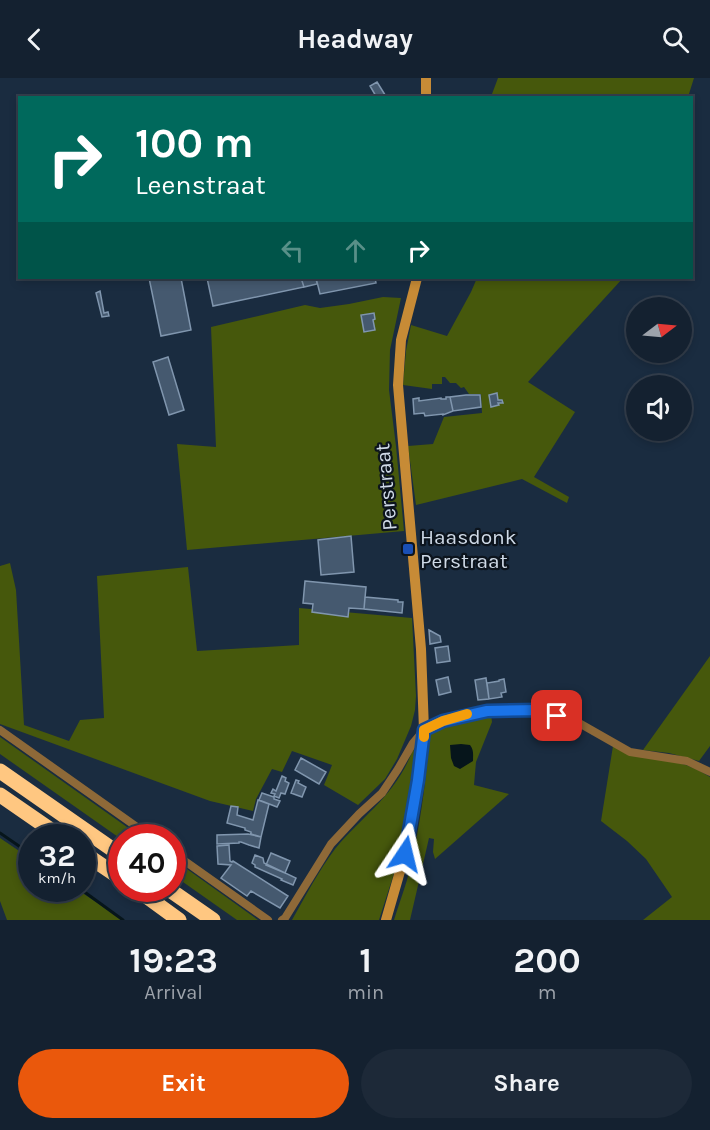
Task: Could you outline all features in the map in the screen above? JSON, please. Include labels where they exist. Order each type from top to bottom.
[{"type":"highway","points":[[0,771],[108,846]]},
{"type":"highway","points":[[0,795],[42,824]]},
{"type":"highway","points":[[186,901],[213,920]]},
{"type":"highway","points":[[154,902],[179,920]]},
{"type":"street","points":[[426,78],[426,96]]},
{"type":"street","name":"Perstraat","points":[[386,920],[405,854],[424,730],[421,649],[398,385],[401,340],[417,279]]},
{"type":"street","points":[[282,920],[331,844],[382,793],[413,743],[424,730],[443,721],[487,711],[539,710],[579,723],[630,752],[687,761],[710,772]]},
{"type":"street","points":[[0,730],[133,824]]},
{"type":"street","points":[[186,862],[268,920]]},
{"type":"green space","points":[[498,78],[694,78],[688,96],[489,96]]},
{"type":"green space","points":[[477,279],[622,279],[528,382],[575,412],[534,477],[569,497],[567,503],[522,479],[416,505],[408,446],[433,444],[444,417],[482,413],[481,394],[469,394],[464,387],[450,383],[445,377],[442,377],[442,384],[432,384],[432,389],[403,385],[411,325],[447,336]]},
{"type":"green space","points":[[383,297],[401,298],[390,350],[389,390],[404,531],[187,550],[177,444],[216,447],[211,327],[305,305],[320,308]]},
{"type":"green space","points":[[10,563],[16,590],[24,725],[69,741],[80,720],[104,718],[97,576],[188,567],[197,651],[299,645],[299,608],[412,618],[415,710],[397,759],[385,779],[358,805],[324,785],[332,765],[292,751],[282,772],[272,769],[256,799],[253,811],[210,801],[0,724],[0,566]]},
{"type":"green space","points":[[710,656],[710,746],[699,761],[669,753],[643,750]]},
{"type":"green space","points":[[491,714],[492,722],[476,762],[474,785],[509,794],[435,859],[434,839],[429,838],[410,920],[394,920],[416,843],[430,731],[463,718]]},
{"type":"green space","points":[[0,737],[123,824],[108,824],[108,830],[0,754]]},
{"type":"green space","points":[[613,746],[686,765],[710,777],[710,920],[643,920],[672,897],[646,859],[601,821]]},
{"type":"green space","points":[[414,750],[416,751],[404,833],[379,920],[292,920],[329,857],[388,793]]},
{"type":"green space","points":[[0,838],[18,850],[18,902],[96,902],[123,920],[7,920],[0,901]]},
{"type":"green space","points":[[186,868],[258,920],[237,920],[186,884]]},
{"type":"shaded area","points":[[450,745],[470,745],[473,751],[473,761],[460,769],[454,766]]},
{"type":"building","points":[[377,82],[386,96],[376,96],[370,86]]},
{"type":"building","points":[[149,279],[181,279],[191,330],[161,336]]},
{"type":"building","points":[[207,279],[301,279],[304,287],[213,306]]},
{"type":"building","points":[[301,279],[316,279],[317,284],[304,287]]},
{"type":"building","points":[[316,279],[375,279],[376,283],[320,294]]},
{"type":"building","points":[[100,291],[104,313],[108,312],[109,316],[102,317],[96,293]]},
{"type":"building","points":[[374,313],[375,330],[364,332],[361,315]]},
{"type":"building","points":[[168,357],[184,410],[169,415],[153,362]]},
{"type":"building","points":[[497,393],[498,400],[502,400],[503,403],[491,407],[489,395]]},
{"type":"building","points":[[480,395],[481,407],[453,411],[450,397]]},
{"type":"building","points":[[450,397],[453,411],[443,415],[414,414],[413,399],[419,398],[419,401],[446,399]]},
{"type":"building","points":[[351,536],[354,572],[321,575],[318,540]]},
{"type":"building","points":[[305,581],[366,587],[364,609],[349,608],[348,617],[312,612],[313,604],[303,603]]},
{"type":"building","points":[[365,597],[403,602],[402,613],[364,609]]},
{"type":"building","points":[[429,630],[440,636],[441,642],[430,644]]},
{"type":"building","points":[[448,646],[450,661],[437,663],[435,648]]},
{"type":"building","points":[[448,677],[451,692],[439,695],[436,680]]},
{"type":"building","points":[[486,678],[489,699],[478,700],[475,680]]},
{"type":"building","points":[[504,679],[506,692],[501,693],[502,697],[489,699],[487,683]]},
{"type":"building","points":[[301,758],[326,772],[319,784],[295,770]]},
{"type":"building","points":[[282,776],[289,783],[285,794],[281,793],[279,798],[271,793],[273,789],[276,791]]},
{"type":"building","points":[[296,780],[306,787],[302,797],[291,793]]},
{"type":"building","points":[[262,793],[280,801],[277,807],[259,800]]},
{"type":"building","points":[[258,800],[269,804],[261,837],[251,834],[245,828],[227,823],[231,806],[238,807],[237,815],[253,820]]},
{"type":"building","points":[[248,834],[261,837],[259,848],[241,842],[217,844],[217,835]]},
{"type":"building","points":[[229,845],[230,861],[288,896],[280,908],[251,891],[247,896],[221,878],[231,865],[218,864],[217,846]]},
{"type":"building","points":[[271,853],[290,861],[285,873],[266,865]]},
{"type":"building","points":[[255,855],[263,858],[264,863],[296,878],[293,885],[255,867],[252,863]]},
{"type":"waterway","points":[[0,833],[18,845]]},
{"type":"waterway","points":[[96,900],[123,920]]},
{"type":"slow traffic","points":[[424,737],[424,730],[443,721],[467,714]]},
{"type":"place","name":"Haasdonk Perstraat","points":[[408,549]]},
{"type":"route","points":[[405,854],[424,730],[443,721],[487,711],[539,710],[557,716]]}]
